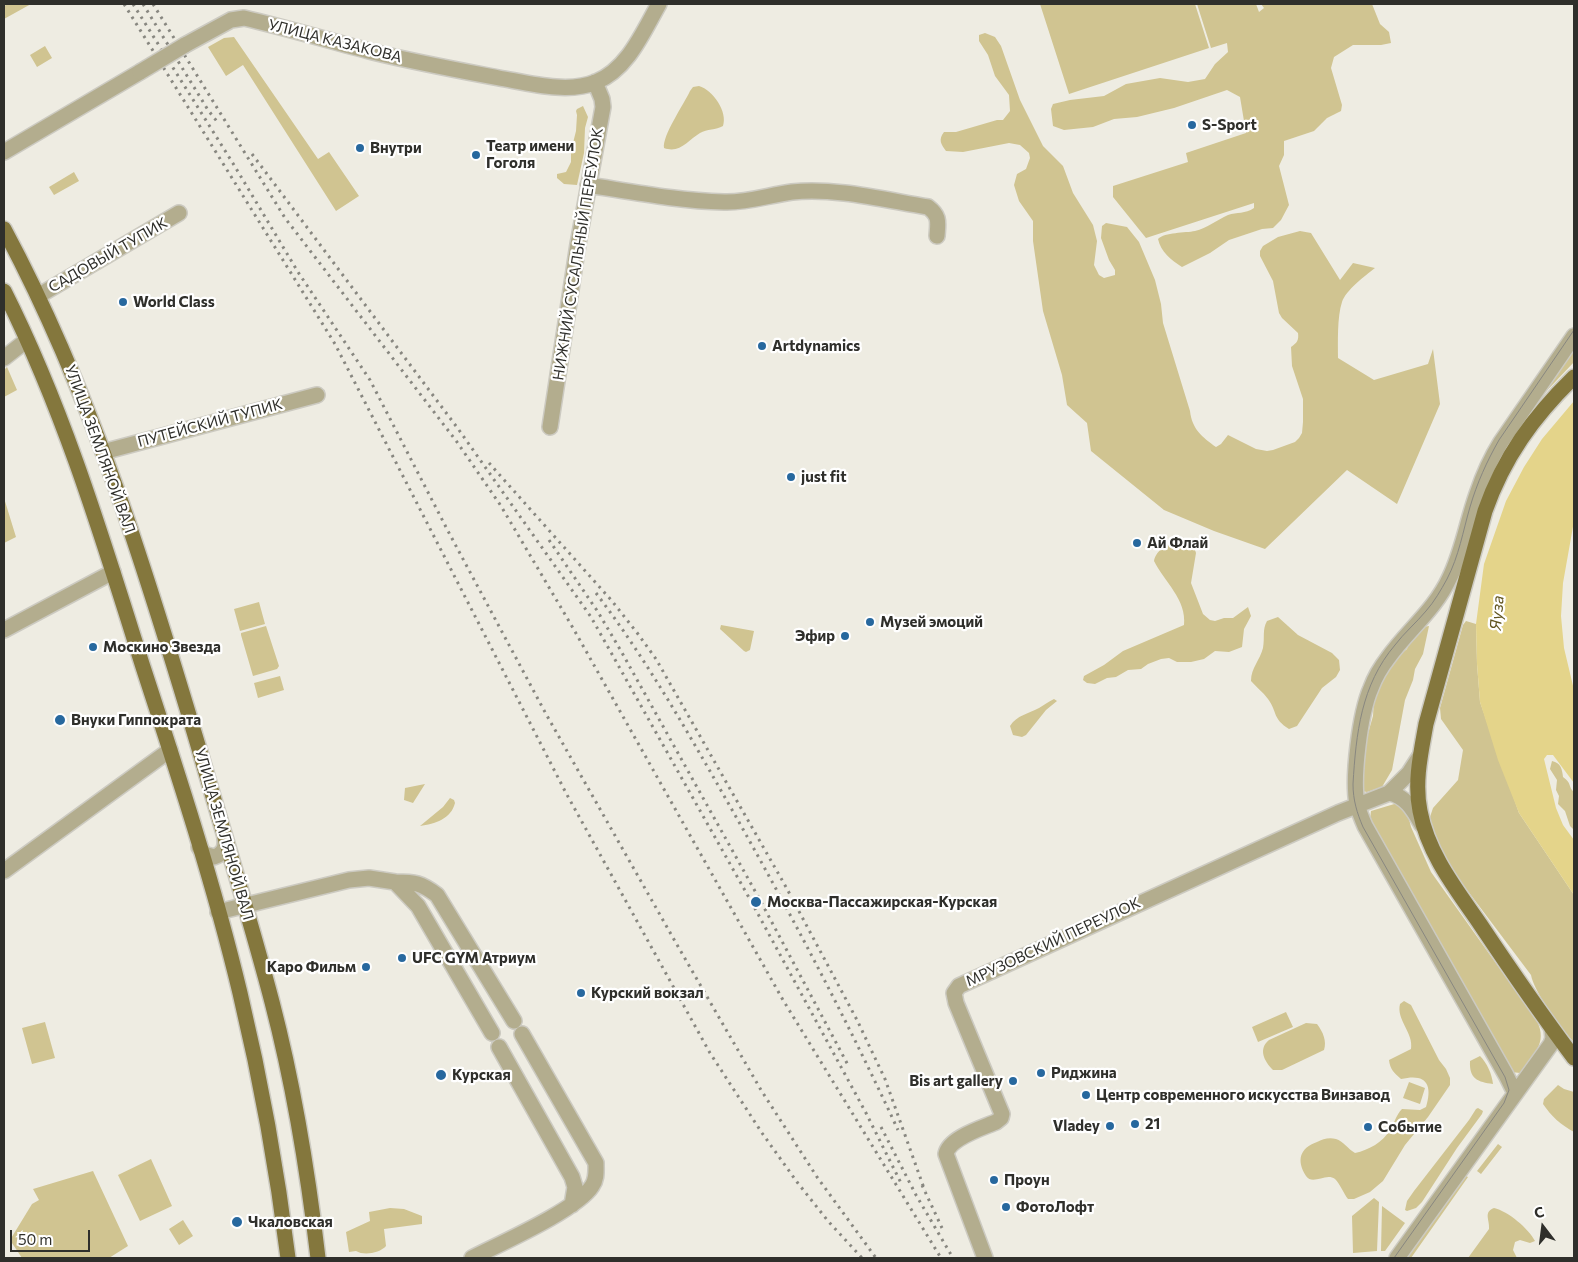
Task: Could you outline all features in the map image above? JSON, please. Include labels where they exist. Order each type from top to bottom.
[{"type":"main road","name":"УЛИЦА ЗЕМЛЯНОЙ ВАЛ","points":[[4,229],[38,296],[86,406],[153,599],[245,905],[272,1004],[292,1088],[318,1258]]},
{"type":"main road","name":"УЛИЦА ЗЕМЛЯНОЙ ВАЛ","points":[[4,291],[58,412],[113,572],[199,847],[240,994],[258,1070],[288,1258]]},
{"type":"main road","points":[[1570,1053],[1445,873],[1423,826],[1418,794],[1420,756],[1426,724],[1485,511],[1494,486],[1504,465],[1528,428],[1539,413],[1574,376]]},
{"type":"street","name":"УЛИЦА КАЗАКОВА","points":[[4,152],[185,45],[226,22],[239,18],[460,71],[562,88],[584,86],[612,72],[631,52],[659,4]]},
{"type":"street","name":"НИЖНИЙ СУСАЛЬНЫЙ ПЕРЕУЛОК","points":[[550,427],[588,185],[603,107],[595,82]]},
{"type":"street","points":[[588,185],[722,202],[739,202],[792,192],[828,191],[928,207],[935,213],[938,222],[937,236]]},
{"type":"street","name":"САДОВЫЙ ТУПИК","points":[[38,296],[178,213]]},
{"type":"street","points":[[1515,1093],[1365,826],[1357,804],[1355,785],[1363,715],[1371,688],[1391,653],[1428,612],[1442,593],[1459,557],[1477,493],[1500,442],[1574,336]]},
{"type":"street","points":[[4,358],[27,340]]},
{"type":"street","name":"ПУТЕЙСКИЙ ТУПИК","points":[[103,452],[316,394]]},
{"type":"street","points":[[4,630],[113,572]]},
{"type":"street","points":[[4,871],[170,750]]},
{"type":"street","name":"МРУЗОВСКИЙ ПЕРЕУЛОК","points":[[985,1258],[946,1154],[952,1142],[996,1122],[1002,1114],[956,1003],[954,993],[959,986],[1001,965],[1357,804],[1389,793],[1409,773],[1420,756]]},
{"type":"street","points":[[1389,793],[1410,805],[1423,826]]},
{"type":"street","points":[[199,847],[204,854],[214,857],[225,848],[225,839]]},
{"type":"street","points":[[218,912],[349,880],[369,878],[424,885],[437,895],[518,1027],[596,1164],[596,1177],[592,1187],[572,1205],[472,1258]]},
{"type":"street","points":[[395,882],[418,906],[572,1177],[575,1186],[572,1205]]},
{"type":"street","points":[[1397,1258],[1540,1059],[1553,1038],[1552,1029]]},
{"type":"street","points":[[1540,1059],[1552,1051],[1570,1053]]},
{"type":"shaded area","points":[[6,4],[31,4],[4,19]]},
{"type":"shaded area","points":[[1040,4],[1195,4],[1209,48],[1069,94]]},
{"type":"shaded area","points":[[1197,4],[1256,4],[1259,12],[1264,8],[1261,4],[1372,4],[1380,24],[1389,32],[1391,43],[1353,45],[1334,57],[1331,68],[1342,105],[1341,111],[1327,118],[1314,131],[1284,141],[1284,155],[1279,166],[1289,205],[1281,220],[1273,228],[1262,229],[1229,240],[1210,253],[1182,267],[1174,262],[1161,248],[1158,239],[1170,234],[1199,230],[1228,215],[1251,210],[1254,208],[1254,203],[1146,238],[1113,197],[1113,186],[1188,162],[1186,153],[1246,133],[1240,97],[1227,90],[1174,108],[1137,117],[1114,119],[1093,127],[1064,130],[1053,126],[1051,109],[1053,104],[1104,96],[1126,84],[1160,78],[1188,82],[1205,79],[1215,64],[1228,52],[1227,43],[1211,48]]},
{"type":"shaded area","points":[[985,33],[995,37],[1001,46],[1020,100],[1043,146],[1063,166],[1073,193],[1093,225],[1097,241],[1094,265],[1099,275],[1104,278],[1115,275],[1115,270],[1101,238],[1102,226],[1106,223],[1127,227],[1139,242],[1155,280],[1161,304],[1163,323],[1193,423],[1202,436],[1216,447],[1228,435],[1256,449],[1267,451],[1295,442],[1302,433],[1303,399],[1292,366],[1291,347],[1297,341],[1298,333],[1279,313],[1273,281],[1260,256],[1263,246],[1278,237],[1300,231],[1311,233],[1340,280],[1353,263],[1375,268],[1361,279],[1344,297],[1340,308],[1338,358],[1374,380],[1428,364],[1433,349],[1440,404],[1397,504],[1347,470],[1265,549],[1214,531],[1164,510],[1091,451],[1087,423],[1067,405],[1062,375],[1043,311],[1033,241],[1033,221],[1019,201],[1014,185],[1017,174],[1026,169],[1030,158],[1029,153],[1020,145],[1009,143],[963,152],[946,151],[941,142],[944,132],[956,132],[1003,120],[1010,111],[1009,95],[995,76],[988,55],[979,41],[979,35]]},
{"type":"shaded area","points":[[234,37],[318,159],[329,152],[359,196],[336,211],[243,65],[226,76],[208,47],[224,38]]},
{"type":"shaded area","points":[[45,46],[52,58],[37,67],[30,55]]},
{"type":"shaded area","points":[[699,86],[709,92],[718,102],[723,114],[723,126],[700,133],[679,148],[664,148],[666,136],[690,91],[693,87]]},
{"type":"shaded area","points":[[583,106],[588,117],[585,128],[584,153],[577,185],[564,184],[557,178],[557,174],[566,172],[571,162],[571,151],[576,131],[576,111]]},
{"type":"shaded area","points":[[74,172],[79,181],[54,195],[49,187]]},
{"type":"shaded area","points":[[1574,345],[1574,362],[1539,399]]},
{"type":"shaded area","points":[[7,367],[17,390],[4,397],[4,370]]},
{"type":"shaded area","points":[[4,498],[16,537],[4,543]]},
{"type":"shaded area","points":[[1180,540],[1193,544],[1196,553],[1191,583],[1203,614],[1210,620],[1215,621],[1233,618],[1248,607],[1251,616],[1244,629],[1242,647],[1229,652],[1215,651],[1204,659],[1191,662],[1177,662],[1169,658],[1161,659],[1141,669],[1128,670],[1116,677],[1107,678],[1095,684],[1087,683],[1083,680],[1084,676],[1104,665],[1123,651],[1184,625],[1182,607],[1154,561],[1157,553],[1164,547]]},
{"type":"shaded area","points":[[259,602],[265,624],[240,631],[234,609]]},
{"type":"shaded area","points":[[1278,617],[1298,635],[1332,653],[1339,660],[1340,670],[1336,677],[1322,688],[1297,726],[1289,729],[1280,722],[1268,699],[1251,681],[1252,672],[1263,648],[1265,624],[1267,621]]},
{"type":"shaded area","points":[[1466,621],[1476,624],[1480,702],[1519,813],[1574,895],[1574,1042],[1543,1001],[1531,975],[1449,866],[1431,826],[1430,817],[1433,808],[1458,780],[1463,750],[1441,719],[1440,708],[1463,625]]},
{"type":"shaded area","points":[[721,625],[754,631],[750,650],[744,651],[720,629]]},
{"type":"shaded area","points":[[266,626],[279,666],[277,669],[253,676],[241,633]]},
{"type":"shaded area","points":[[1429,626],[1423,654],[1415,669],[1405,700],[1392,770],[1382,787],[1367,792],[1362,791],[1361,781],[1367,737],[1373,716],[1374,699],[1385,673],[1394,659],[1407,649],[1409,643],[1423,627]]},
{"type":"shaded area","points":[[280,676],[284,690],[258,698],[254,683]]},
{"type":"shaded area","points":[[1054,699],[1057,701],[1046,710],[1026,735],[1022,737],[1013,735],[1010,726],[1016,719]]},
{"type":"shaded area","points":[[1552,761],[1559,765],[1563,777],[1568,781],[1574,792],[1574,830],[1570,826],[1565,811],[1558,804],[1557,780],[1550,769]]},
{"type":"shaded area","points":[[425,784],[413,803],[404,800],[405,788]]},
{"type":"shaded area","points":[[450,798],[455,803],[446,817],[437,822],[420,826],[443,807]]},
{"type":"shaded area","points":[[1401,802],[1431,872],[1537,1021],[1541,1036],[1540,1043],[1520,1073],[1511,1072],[1370,820],[1371,811]]},
{"type":"shaded area","points":[[1404,1001],[1411,1005],[1439,1060],[1446,1069],[1450,1078],[1450,1085],[1428,1117],[1405,1145],[1383,1181],[1370,1192],[1354,1199],[1348,1199],[1335,1179],[1328,1177],[1309,1179],[1301,1165],[1301,1155],[1311,1145],[1328,1138],[1339,1140],[1355,1153],[1365,1150],[1384,1138],[1402,1109],[1420,1110],[1426,1107],[1429,1092],[1425,1082],[1422,1079],[1416,1078],[1401,1079],[1393,1071],[1389,1060],[1411,1049],[1410,1037],[1399,1010],[1400,1004]]},
{"type":"shaded area","points":[[1286,1012],[1293,1027],[1258,1042],[1252,1027]]},
{"type":"shaded area","points":[[45,1022],[55,1058],[32,1064],[22,1028]]},
{"type":"shaded area","points":[[1306,1023],[1317,1024],[1323,1033],[1325,1040],[1324,1050],[1282,1070],[1273,1070],[1267,1063],[1264,1055],[1263,1051],[1266,1044],[1269,1040]]},
{"type":"shaded area","points":[[1480,1056],[1489,1069],[1493,1084],[1479,1081],[1471,1072],[1470,1061]]},
{"type":"shaded area","points":[[1409,1082],[1425,1088],[1420,1104],[1403,1098]]},
{"type":"shaded area","points":[[1558,1085],[1574,1092],[1574,1132],[1557,1120],[1543,1104],[1544,1099]]},
{"type":"shaded area","points":[[1478,1108],[1483,1111],[1482,1114],[1457,1148],[1422,1202],[1416,1208],[1405,1210],[1407,1201],[1414,1191]]},
{"type":"shaded area","points":[[1498,1144],[1502,1147],[1481,1174],[1477,1171]]},
{"type":"shaded area","points":[[151,1159],[172,1206],[140,1221],[118,1175]]},
{"type":"shaded area","points":[[93,1171],[128,1246],[109,1258],[22,1258],[10,1240],[32,1204],[39,1200],[33,1189]]},
{"type":"shaded area","points":[[1464,1175],[1468,1177],[1411,1258],[1406,1258]]},
{"type":"shaded area","points":[[1374,1198],[1379,1202],[1377,1251],[1353,1253],[1352,1216]]},
{"type":"shaded area","points":[[1382,1206],[1405,1223],[1385,1251],[1381,1251]]},
{"type":"shaded area","points":[[390,1208],[404,1209],[422,1216],[422,1224],[384,1229],[386,1246],[376,1252],[349,1252],[346,1232],[370,1221],[369,1212]]},
{"type":"shaded area","points":[[1494,1208],[1518,1221],[1535,1241],[1530,1243],[1520,1240],[1515,1242],[1513,1250],[1517,1258],[1468,1258],[1489,1229],[1488,1214]]},
{"type":"shaded area","points":[[183,1220],[193,1236],[179,1245],[169,1229]]},
{"type":"water","name":"Яуза","points":[[1574,401],[1574,521],[1563,583],[1561,616],[1564,648],[1574,690],[1574,783],[1553,755],[1547,755],[1544,759],[1556,808],[1563,825],[1574,840],[1574,895],[1519,813],[1498,760],[1480,702],[1476,624],[1484,564],[1506,501],[1524,467],[1542,439]]},
{"type":"tram line","points":[[1394,1258],[1504,1103],[1509,1090],[1505,1077],[1359,817],[1353,784],[1356,747],[1362,711],[1368,693],[1384,660],[1429,607],[1447,579],[1458,552],[1476,489],[1499,440],[1574,330]]},
{"type":"railway","points":[[124,4],[335,344],[566,793],[710,1053],[762,1133],[797,1182],[828,1221],[862,1258]]},
{"type":"railway","points":[[133,4],[234,165],[298,272],[370,380],[546,714],[761,1090],[817,1177],[876,1258]]},
{"type":"railway","points":[[143,4],[208,110],[219,124]]},
{"type":"railway","points":[[153,4],[285,218],[457,442],[501,506],[573,628],[783,1000],[941,1258]]},
{"type":"railway","points":[[252,154],[459,430],[591,617],[752,903],[866,1113],[901,1183]]},
{"type":"railway","points":[[489,463],[612,601],[656,659],[786,887],[857,1020],[885,1079],[925,1191]]},
{"type":"railway","points":[[549,540],[598,612],[621,651],[760,900],[848,1065]]},
{"type":"railway","points":[[596,593],[632,643],[665,695],[750,841],[837,1005],[898,1130]]},
{"type":"railway","points":[[881,1127],[916,1195],[953,1258]]},
{"type":"railway","points":[[922,1185],[942,1228]]},
{"type":"place","name":"S-Sport","points":[[1192,125]]},
{"type":"place","name":"Внутри","points":[[360,148]]},
{"type":"place","name":"Театр имени Гоголя","points":[[476,155]]},
{"type":"place","name":"World Class","points":[[123,302]]},
{"type":"place","name":"Artdynamics","points":[[762,346]]},
{"type":"place","name":"just fit","points":[[791,477]]},
{"type":"place","name":"Ай Флай","points":[[1137,543]]},
{"type":"place","name":"Музей эмоций","points":[[870,622]]},
{"type":"place","name":"Эфир","points":[[845,636]]},
{"type":"place","name":"Москино Звезда","points":[[93,647]]},
{"type":"place","name":"Внуки Гиппократа","points":[[60,720]]},
{"type":"place","name":"Москва-Пассажирская-Курская","points":[[756,902]]},
{"type":"place","name":"UFC GYM Атриум","points":[[402,958]]},
{"type":"place","name":"Каро Фильм","points":[[366,967]]},
{"type":"place","name":"Курский вокзал","points":[[581,993]]},
{"type":"place","name":"Риджина","points":[[1041,1073]]},
{"type":"place","name":"Курская","points":[[441,1075]]},
{"type":"place","name":"Bis art gallery","points":[[1013,1081]]},
{"type":"place","name":"Центр современного искусства Винзавод","points":[[1086,1095]]},
{"type":"place","name":"21","points":[[1135,1124]]},
{"type":"place","name":"Vladey","points":[[1110,1126]]},
{"type":"place","name":"Событие","points":[[1368,1127]]},
{"type":"place","name":"Проун","points":[[994,1180]]},
{"type":"place","name":"ФотоЛофт","points":[[1006,1207]]},
{"type":"place","name":"Чкаловская","points":[[237,1222]]}]
